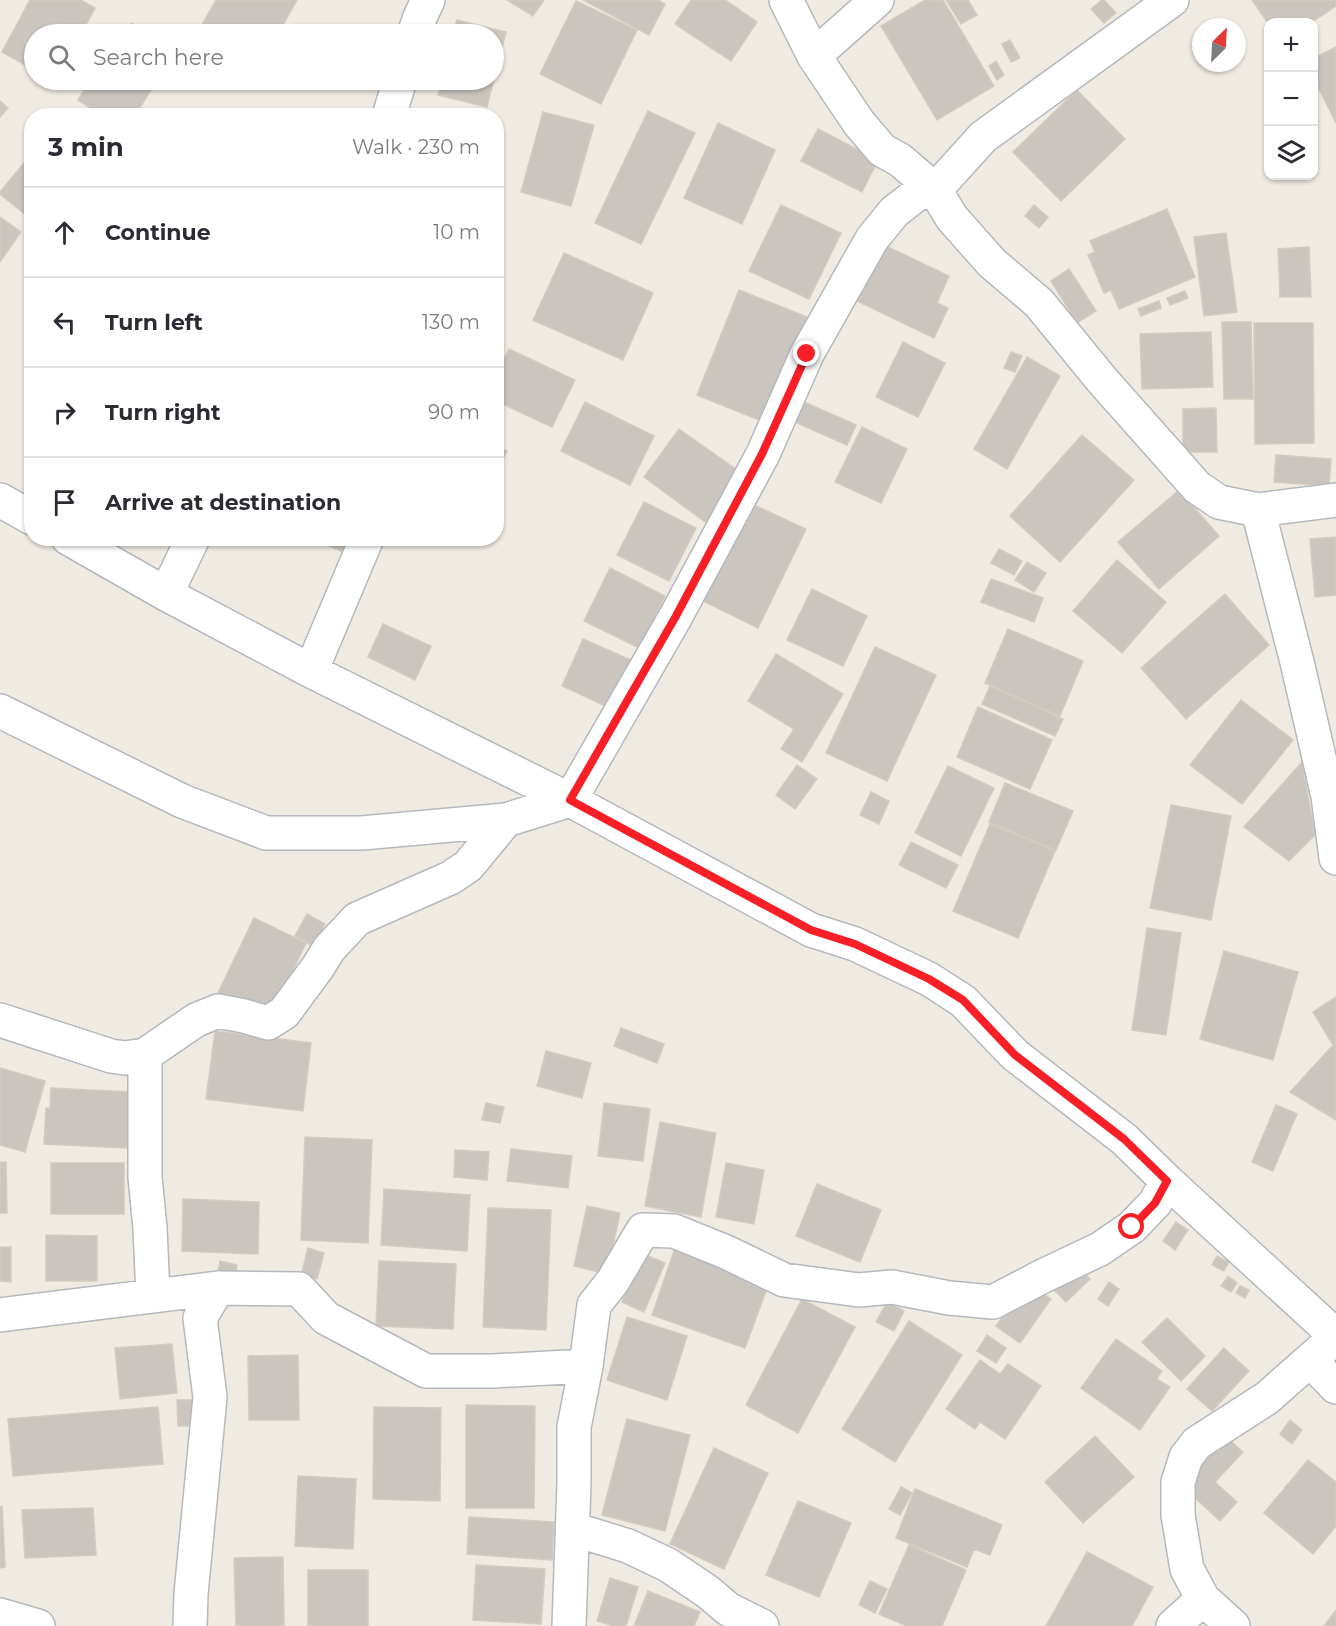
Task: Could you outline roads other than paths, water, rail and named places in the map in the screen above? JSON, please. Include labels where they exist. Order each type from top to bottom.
[{"type":"street","points":[[418,24],[428,0]]},
{"type":"street","points":[[786,0],[814,56],[859,123],[882,150],[900,160],[935,190],[952,218],[992,263],[1040,303],[1102,380],[1197,487],[1220,502],[1258,510],[1336,500]]},
{"type":"street","points":[[814,56],[877,0]]},
{"type":"street","points":[[0,711],[182,801],[266,833],[362,833],[506,820],[570,800],[682,606],[762,454],[807,354],[872,238],[894,212],[917,194],[935,190],[983,137],[1172,0]]},
{"type":"street","points":[[391,108],[397,90]]},
{"type":"street","points":[[0,501],[24,514]]},
{"type":"street","points":[[1258,510],[1328,796],[1336,858]]},
{"type":"street","points":[[82,546],[166,594],[311,671],[570,800],[811,930],[855,944],[929,979],[963,1000],[1015,1055],[1124,1139],[1336,1337],[1267,1398],[1197,1443],[1186,1457],[1178,1482],[1178,1515],[1187,1569],[1203,1599],[1233,1626]]},
{"type":"street","points":[[166,594],[189,546]]},
{"type":"street","points":[[311,671],[364,546]]},
{"type":"street","points":[[0,1020],[111,1056],[125,1058],[145,1055],[196,1020],[218,1011],[268,1023],[284,1013],[329,949],[357,919],[450,878],[468,866],[506,820]]},
{"type":"street","points":[[145,1055],[145,1178],[153,1295]]},
{"type":"street","points":[[569,1626],[574,1427],[586,1366],[594,1305],[613,1281],[644,1230],[674,1231],[726,1252],[784,1280],[859,1290],[892,1287],[949,1298],[993,1302],[1100,1249],[1132,1227],[1155,1203],[1167,1181]]},
{"type":"street","points":[[0,1315],[218,1288],[299,1289],[326,1318],[426,1371],[493,1371],[586,1366]]},
{"type":"street","points":[[190,1626],[190,1594],[210,1396],[200,1318],[218,1288]]},
{"type":"street","points":[[1310,1360],[1336,1387]]},
{"type":"street","points":[[573,1529],[628,1546],[668,1565],[708,1592],[728,1609],[762,1626]]},
{"type":"street","points":[[1173,1626],[1203,1599]]},
{"type":"street","points":[[0,1615],[38,1626]]}]
